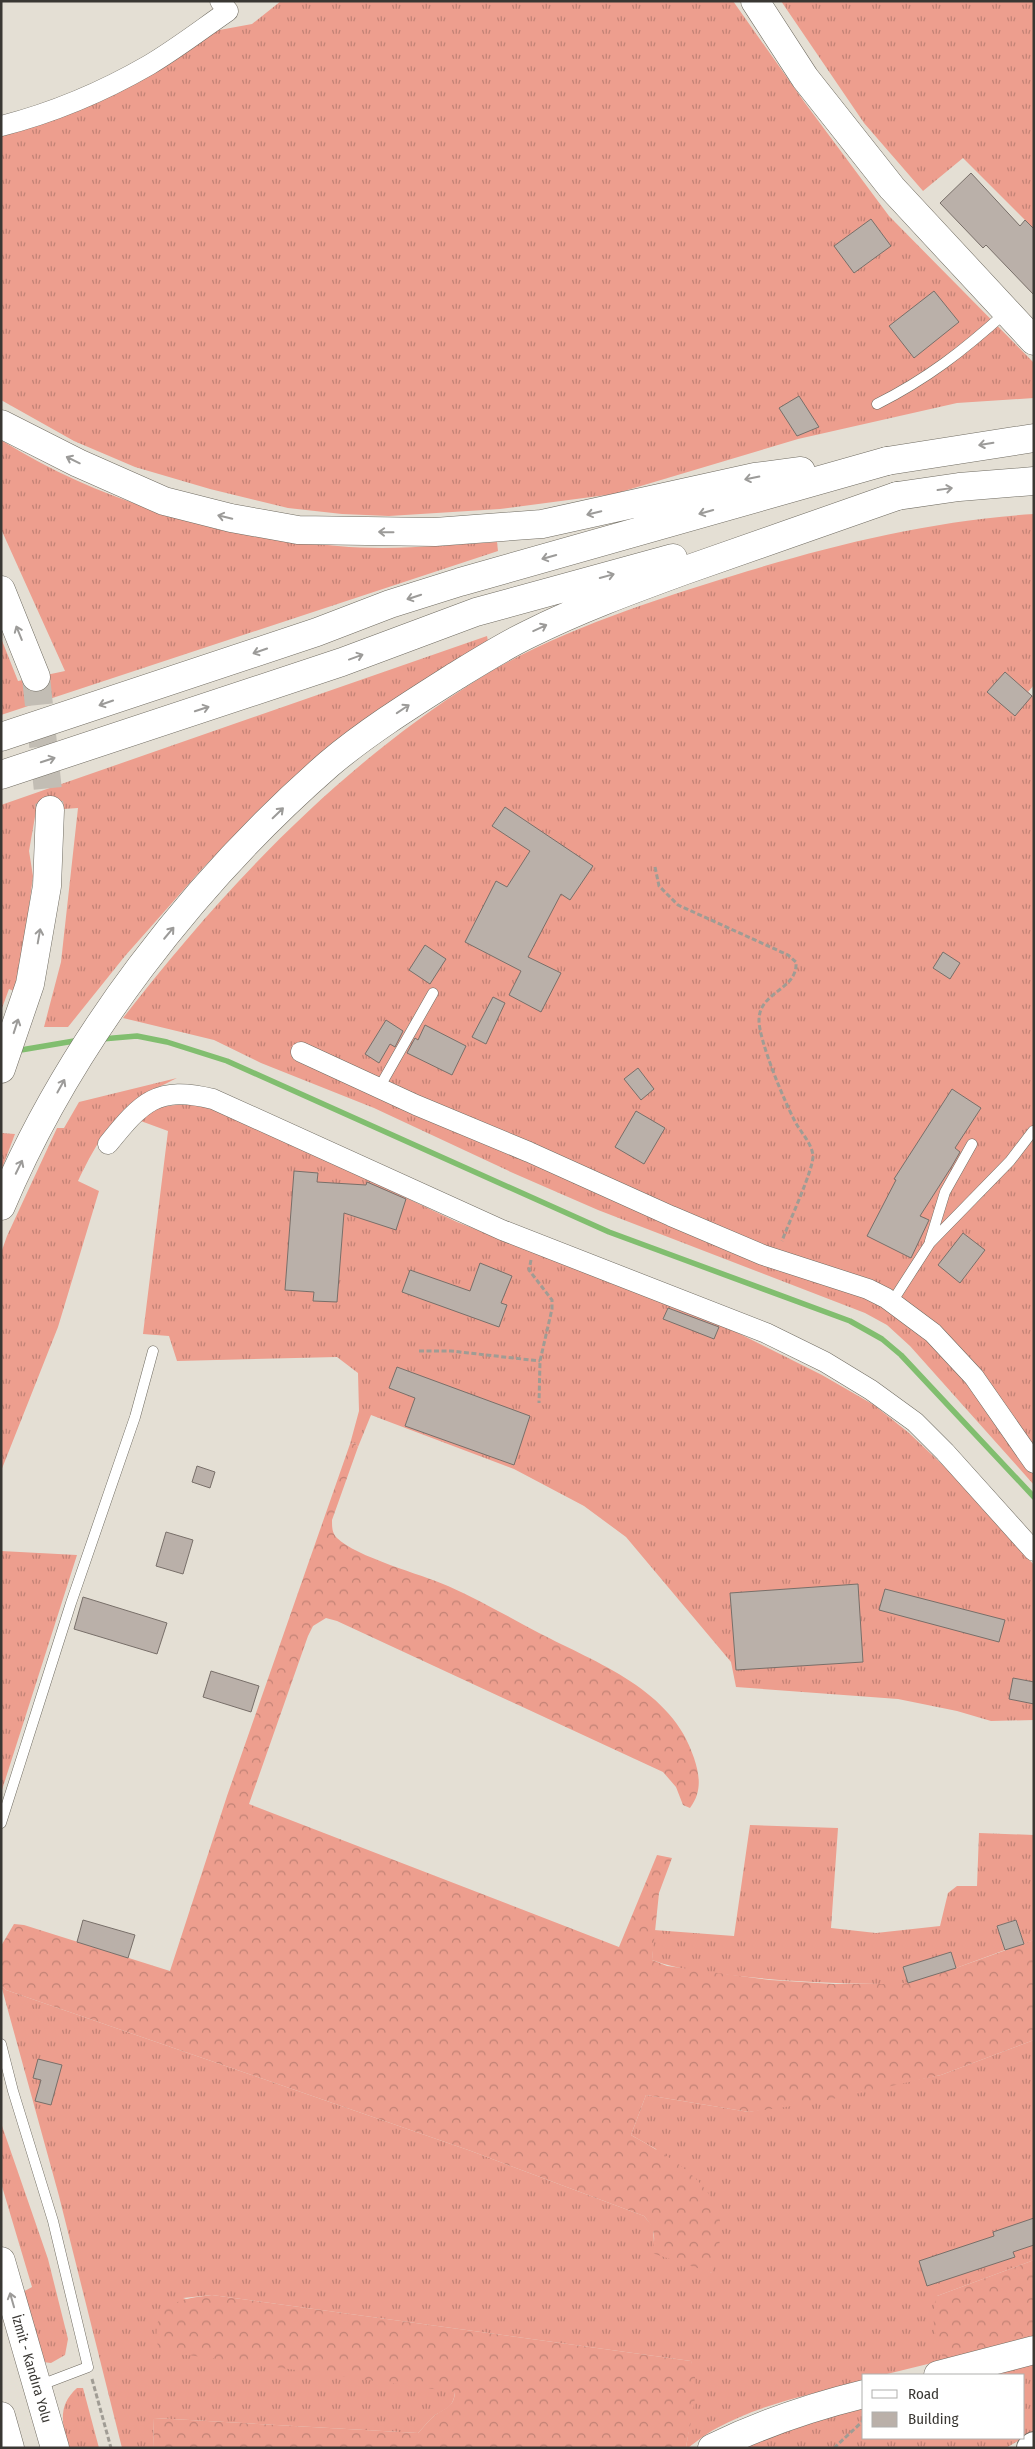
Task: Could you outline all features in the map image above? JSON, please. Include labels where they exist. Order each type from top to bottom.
[{"type":"main road","points":[[755,1],[806,78],[844,130],[892,188],[1034,341]]},
{"type":"main road","points":[[1,424],[78,463],[164,501],[231,518],[298,530],[435,532],[542,524],[756,477],[887,461],[1034,438]]},
{"type":"main road","points":[[1,737],[460,582],[887,461]]},
{"type":"main road","points":[[1,775],[342,662],[476,612],[897,496],[959,487],[1034,481]]},
{"type":"main road","points":[[1,1206],[38,1129],[73,1065],[137,970],[204,891],[263,827],[330,763],[401,711],[496,650],[591,605],[897,496]]},
{"type":"main road","points":[[1,590],[36,677]]},
{"type":"main road","points":[[1,1069],[30,984],[47,886],[50,810]]},
{"type":"main road","name":"İzmit - Kandıra Yolu","points":[[1,2262],[55,2448]]},
{"type":"main road","points":[[942,2374],[1034,2350]]},
{"type":"main road","points":[[712,2448],[747,2430],[824,2404],[862,2394]]},
{"type":"main road","points":[[1,2416],[10,2448]]},
{"type":"street","points":[[1,126],[23,120],[95,92],[149,65],[228,11],[220,1]]},
{"type":"street","points":[[301,1052],[671,1216],[776,1258],[868,1289],[892,1302],[933,1333],[974,1377],[1034,1463]]},
{"type":"street","points":[[108,1144],[132,1114],[149,1102],[164,1095],[196,1095],[213,1099],[502,1230],[766,1333],[825,1362],[871,1390],[914,1422],[945,1452],[1034,1551]]},
{"type":"street","points":[[1030,2448],[1034,2445]]},
{"type":"lane","points":[[877,404],[938,370],[966,349],[1006,312]]},
{"type":"lane","points":[[379,1088],[433,993]]},
{"type":"lane","points":[[892,1302],[930,1243],[1010,1161],[1033,1131]]},
{"type":"lane","points":[[930,1243],[945,1192],[972,1144]]},
{"type":"lane","points":[[1,1823],[71,1603],[135,1417],[153,1351]]},
{"type":"lane","points":[[1,2044],[13,2091],[53,2220],[88,2367],[37,2386]]},
{"type":"path","points":[[655,867],[659,886],[678,904],[788,955],[796,962],[797,971],[792,981],[766,999],[760,1008],[759,1019],[760,1032],[782,1096],[809,1142],[813,1157],[776,1258]]},
{"type":"path","points":[[537,1243],[529,1270],[552,1300],[552,1309],[540,1361],[539,1404]]},
{"type":"path","points":[[419,1351],[460,1351],[540,1361]]},
{"type":"path","points":[[88,2367],[111,2448]]},
{"type":"path","points":[[834,2448],[862,2422]]},
{"type":"green space","points":[[281,1],[733,1],[805,103],[889,216],[1034,363],[1034,398],[957,403],[798,439],[614,494],[500,509],[389,516],[342,514],[288,508],[210,489],[135,467],[74,441],[1,400],[1,136],[53,119],[121,91],[173,62],[214,31],[252,24]]},
{"type":"green space","points":[[781,1],[1034,1],[1034,229],[963,158],[923,191],[864,123]]},
{"type":"green space","points":[[1,440],[39,462],[121,499],[207,525],[250,534],[338,546],[398,548],[497,542],[498,551],[1,715],[1,638],[18,681],[65,671],[1,529]]},
{"type":"green space","points":[[1034,514],[1034,685],[1028,692],[1034,697],[1034,1485],[910,1346],[887,1325],[865,1313],[598,1210],[513,1173],[374,1108],[261,1063],[214,1040],[123,1018],[161,970],[242,877],[330,791],[426,714],[507,662],[574,631],[644,604],[818,551],[925,527]]},
{"type":"green space","points":[[487,636],[488,641],[333,743],[263,806],[202,869],[125,956],[68,1027],[44,1027],[61,962],[78,808],[36,811],[29,851],[33,876],[25,939],[14,991],[9,989],[1,1011],[1,805]]},
{"type":"green space","points":[[177,1078],[140,1097],[117,1118],[89,1158],[78,1181],[99,1191],[58,1327],[1,1471],[1,1253],[7,1236],[57,1128],[64,1128],[79,1102]]},
{"type":"green space","points":[[190,1103],[217,1108],[457,1222],[728,1328],[822,1375],[874,1405],[909,1433],[949,1471],[1034,1565],[1034,1720],[991,1721],[957,1711],[898,1699],[736,1687],[731,1662],[626,1537],[584,1506],[514,1469],[371,1415],[358,1447],[355,1443],[350,1444],[359,1411],[358,1373],[337,1357],[177,1361],[169,1336],[143,1334],[168,1131],[138,1120],[154,1108]]},
{"type":"green space","points":[[1,1133],[15,1134],[1,1171]]},
{"type":"green space","points":[[355,1443],[358,1447],[332,1520],[335,1536],[359,1552],[460,1591],[608,1668],[651,1696],[669,1714],[684,1734],[698,1771],[699,1784],[697,1796],[690,1808],[683,1805],[676,1787],[663,1772],[337,1621],[326,1618],[313,1626],[308,1636],[249,1804],[619,1947],[657,1855],[672,1858],[659,1893],[652,1960],[667,1966],[770,1980],[834,1984],[900,1984],[956,1968],[1034,1940],[1034,2040],[941,2075],[814,2103],[749,2112],[646,2095],[631,2135],[688,2171],[710,2196],[717,2211],[721,2227],[712,2273],[652,2253],[654,2233],[644,2216],[471,2151],[6,1990],[1,1985],[1,1946],[14,1924],[24,1925],[170,1971],[227,1796],[350,1444]]},
{"type":"green space","points":[[1,1551],[77,1555],[1,1793]]},
{"type":"green space","points":[[750,1825],[838,1828],[831,1928],[876,1933],[940,1926],[948,1893],[957,1886],[977,1886],[979,1833],[1034,1835],[1034,1940],[1024,1944],[1016,1920],[997,1926],[1005,1950],[956,1968],[951,1952],[903,1968],[908,1983],[900,1984],[819,1982],[716,1974],[694,1971],[652,1960],[654,1930],[734,1936]]},
{"type":"green space","points":[[1,1985],[6,1990],[471,2151],[644,2216],[653,2227],[654,2243],[712,2273],[656,2149],[631,2135],[646,2095],[749,2112],[941,2075],[1034,2040],[1034,2260],[937,2296],[944,2360],[887,2374],[862,2374],[862,2381],[789,2400],[734,2419],[688,2448],[686,2448],[695,2389],[691,2361],[212,2295],[183,2298],[455,2392],[453,2401],[449,2407],[435,2415],[418,2433],[154,2418],[153,2448],[122,2448],[59,2196]]},
{"type":"green space","points":[[1,2123],[48,2259],[68,2339],[65,2355],[51,2363],[43,2362],[21,2293],[32,2287],[1,2183]]},
{"type":"green space","points":[[1034,2260],[1034,2340],[944,2360],[934,2329],[934,2312],[937,2296]]},
{"type":"green space","points":[[212,2295],[691,2361],[694,2371],[695,2392],[686,2448],[153,2448],[154,2418],[418,2433],[435,2415],[453,2401],[455,2392],[159,2351],[157,2324],[161,2315],[176,2303],[187,2299]]},
{"type":"green space","points":[[1034,2363],[1034,2432],[1025,2436],[1025,2374],[987,2374]]},
{"type":"green space","points":[[77,2388],[83,2388],[99,2448],[69,2448],[64,2431],[63,2416],[66,2402]]},
{"type":"green space","points":[[862,2406],[862,2439],[1021,2439],[1006,2448],[740,2448]]},
{"type":"building","points":[[971,173],[1020,226],[1025,220],[1034,229],[1034,295],[986,245],[983,248],[940,203]]},
{"type":"building","points":[[871,219],[891,246],[854,273],[834,246]]},
{"type":"building","points":[[934,291],[959,322],[914,358],[889,326]]},
{"type":"building","points":[[799,396],[819,427],[797,436],[779,408]]},
{"type":"building","points":[[1005,672],[1032,696],[1015,716],[987,692]]},
{"type":"building","points":[[505,807],[593,866],[570,900],[561,894],[528,957],[561,973],[541,1012],[509,995],[521,971],[465,942],[496,881],[507,887],[530,851],[492,826]]},
{"type":"building","points":[[425,945],[446,959],[430,984],[409,970]]},
{"type":"building","points":[[943,952],[960,963],[950,979],[933,968]]},
{"type":"building","points":[[493,997],[505,1003],[486,1044],[472,1037]]},
{"type":"building","points":[[386,1020],[403,1031],[395,1047],[390,1044],[379,1063],[365,1054]]},
{"type":"building","points":[[425,1025],[466,1046],[452,1075],[407,1053],[415,1038],[418,1040]]},
{"type":"building","points":[[638,1068],[654,1089],[641,1100],[624,1079]]},
{"type":"building","points":[[952,1089],[981,1108],[955,1148],[960,1152],[920,1216],[929,1220],[911,1258],[867,1236],[896,1180],[894,1179]]},
{"type":"building","points":[[636,1111],[665,1128],[644,1164],[615,1147]]},
{"type":"building","points":[[294,1171],[318,1173],[317,1182],[366,1185],[367,1182],[406,1199],[396,1230],[344,1213],[337,1302],[313,1301],[314,1292],[285,1290]]},
{"type":"building","points":[[963,1233],[985,1250],[960,1283],[938,1265]]},
{"type":"building","points":[[480,1263],[512,1276],[501,1303],[507,1305],[499,1327],[402,1292],[410,1270],[470,1291]]},
{"type":"building","points":[[668,1308],[719,1327],[714,1339],[663,1319]]},
{"type":"building","points":[[397,1367],[530,1416],[514,1465],[405,1426],[415,1398],[389,1388]]},
{"type":"building","points":[[197,1466],[215,1472],[210,1488],[192,1482]]},
{"type":"building","points":[[166,1532],[193,1540],[183,1574],[156,1566]]},
{"type":"building","points":[[858,1584],[863,1662],[736,1670],[730,1593]]},
{"type":"building","points":[[885,1589],[1005,1620],[999,1642],[879,1610]]},
{"type":"building","points":[[83,1597],[167,1623],[157,1654],[74,1629]]},
{"type":"building","points":[[211,1671],[259,1686],[251,1712],[203,1697]]},
{"type":"building","points":[[1013,1678],[1034,1682],[1034,1704],[1009,1699]]},
{"type":"building","points":[[83,1920],[135,1935],[128,1958],[77,1942]]},
{"type":"building","points":[[1016,1920],[1024,1944],[1005,1950],[997,1926]]},
{"type":"building","points":[[951,1952],[956,1968],[908,1983],[903,1967]]},
{"type":"building","points":[[38,2059],[62,2065],[51,2105],[35,2101],[41,2080],[33,2078]]},
{"type":"building","points":[[1034,2218],[1034,2245],[1013,2252],[1015,2257],[927,2286],[919,2261],[994,2236],[993,2232]]},
{"type":"waterway","points":[[102,1039],[137,1036],[167,1042],[227,1061],[609,1232],[850,1321],[882,1339],[901,1355],[1034,1497]]},
{"type":"waterway","points":[[15,1051],[80,1040]]},
{"type":"tunnel","points":[[36,677],[50,810]]}]
